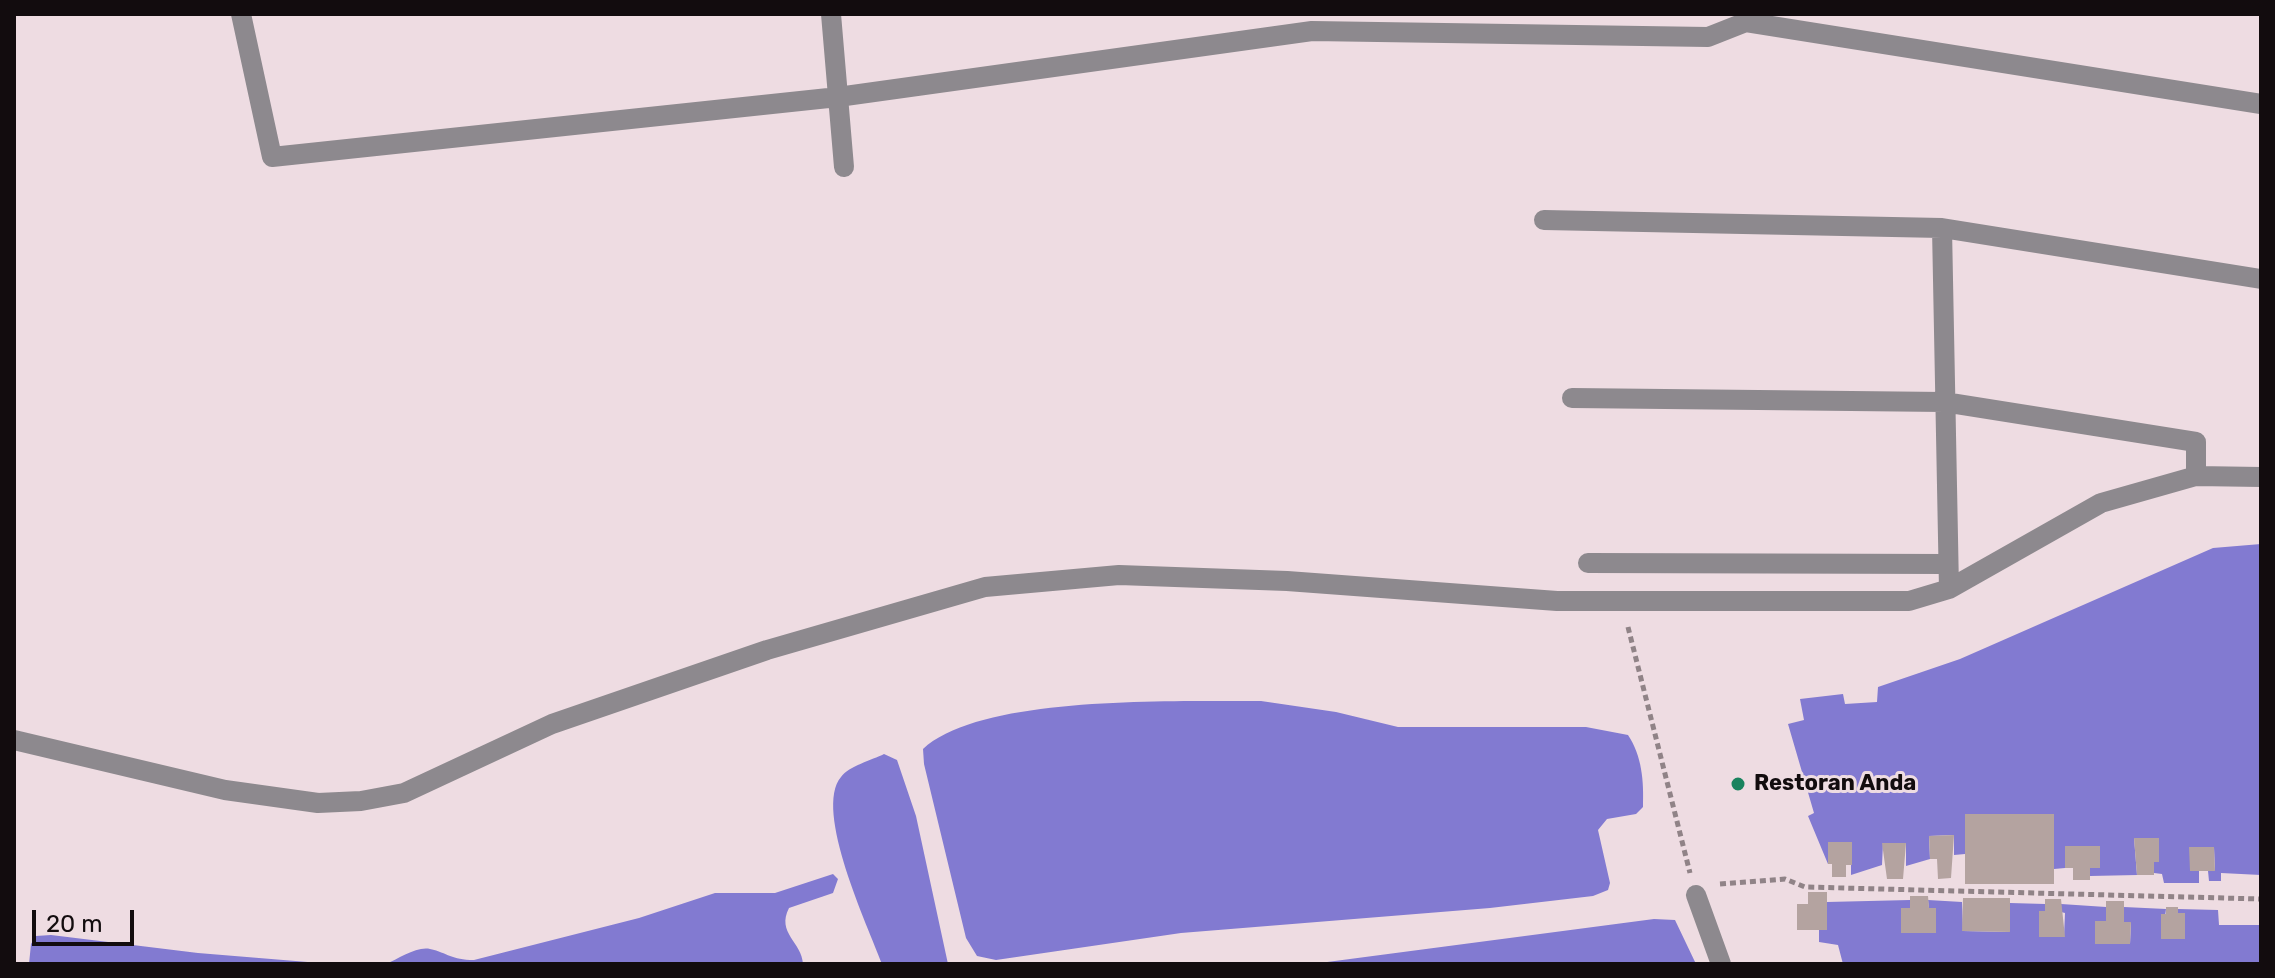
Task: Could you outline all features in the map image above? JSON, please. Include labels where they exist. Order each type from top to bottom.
[{"type":"street","points":[[241,14],[272,157],[838,97],[1311,22],[1708,37],[1746,18],[2261,104]]},
{"type":"street","points":[[831,14],[844,167]]},
{"type":"street","points":[[1544,220],[1942,228],[2261,279]]},
{"type":"street","points":[[1942,228],[1949,589]]},
{"type":"street","points":[[1572,398],[1944,402],[2196,442],[2196,476]]},
{"type":"street","points":[[14,740],[225,790],[318,803],[361,801],[404,793],[552,724],[767,650],[985,587],[1119,575],[1287,581],[1557,601],[1848,604],[1909,601],[1949,589],[2101,503],[2196,476],[2261,477]]},
{"type":"street","points":[[1588,563],[1947,564]]},
{"type":"street","points":[[1696,895],[1721,964]]},
{"type":"path","points":[[1622,601],[1696,895],[1720,884],[1757,878],[1785,879],[1805,887],[2261,899]]},
{"type":"shaded area","points":[[2261,544],[2261,875],[2221,873],[2221,881],[2209,881],[2208,871],[2215,870],[2214,848],[2190,847],[2190,870],[2199,871],[2199,883],[2164,883],[2162,874],[2154,873],[2154,862],[2159,862],[2134,838],[2137,875],[2090,876],[2090,868],[2100,868],[2099,846],[2065,846],[2065,868],[2054,869],[2054,814],[1965,814],[1965,854],[1954,855],[1954,835],[1929,836],[1930,859],[1906,866],[1906,843],[1883,843],[1882,865],[1851,875],[1851,842],[1828,842],[1828,864],[1808,816],[1814,813],[1788,724],[1804,720],[1800,699],[1843,694],[1845,704],[1877,702],[1878,687],[1960,659],[2213,548]]},
{"type":"shaded area","points":[[1261,701],[1336,712],[1398,727],[1586,727],[1628,735],[1641,769],[1643,807],[1636,814],[1607,819],[1598,830],[1610,883],[1608,890],[1593,896],[1490,908],[1181,933],[996,960],[977,956],[966,938],[923,749],[951,731],[990,718],[1035,710],[1134,702]]},
{"type":"shaded area","points":[[884,754],[897,760],[916,816],[948,964],[882,964],[846,869],[838,841],[834,793],[845,773]]},
{"type":"shaded area","points":[[833,874],[838,879],[833,893],[789,908],[786,917],[787,931],[799,949],[803,964],[386,964],[425,949],[474,960],[639,918],[715,893],[775,893]]},
{"type":"shaded area","points":[[1910,900],[1910,908],[1901,908],[1902,933],[1935,933],[1935,908],[1929,908],[1928,900],[1962,902],[1963,931],[2009,932],[2010,903],[2045,904],[2045,911],[2064,937],[2065,913],[2061,912],[2061,904],[2106,907],[2106,921],[2095,921],[2095,944],[2130,944],[2131,923],[2124,922],[2124,907],[2166,909],[2162,939],[2185,939],[2185,914],[2178,913],[2178,909],[2218,910],[2219,925],[2261,925],[2261,964],[1843,964],[1838,945],[1819,942],[1819,930],[1827,930],[1827,902]]},
{"type":"shaded area","points":[[1654,919],[1675,920],[1696,964],[1312,964]]},
{"type":"shaded area","points":[[51,935],[198,953],[332,964],[29,964],[31,944],[36,936]]},
{"type":"building","points":[[1965,814],[2054,814],[2054,884],[1965,884]]},
{"type":"building","points":[[1954,835],[1951,878],[1938,879],[1937,859],[1930,859],[1929,836]]},
{"type":"building","points":[[2134,838],[2159,838],[2159,862],[2154,862],[2154,875],[2137,875]]},
{"type":"building","points":[[1828,842],[1852,842],[1852,865],[1846,865],[1846,877],[1832,877],[1832,864],[1828,864]]},
{"type":"building","points":[[1882,843],[1906,843],[1903,879],[1887,879]]},
{"type":"building","points":[[2065,846],[2100,846],[2100,868],[2090,868],[2090,880],[2073,880],[2073,868],[2065,868]]},
{"type":"building","points":[[2189,847],[2214,847],[2215,871],[2190,871]]},
{"type":"building","points":[[1808,892],[1827,892],[1827,930],[1797,930],[1797,904],[1808,904]]},
{"type":"building","points":[[1910,896],[1928,896],[1929,908],[1936,908],[1936,933],[1901,933],[1901,908],[1910,908]]},
{"type":"building","points":[[1963,898],[2010,898],[2010,932],[1962,931]]},
{"type":"building","points":[[2045,899],[2061,899],[2065,937],[2039,937],[2039,911],[2045,911]]},
{"type":"building","points":[[2106,901],[2124,901],[2124,922],[2131,922],[2130,944],[2095,944],[2095,921],[2106,921]]},
{"type":"building","points":[[2166,907],[2178,907],[2178,913],[2185,913],[2185,939],[2161,939],[2161,914],[2166,914]]},
{"type":"place","name":"Restoran Anda","points":[[1738,784]]}]
